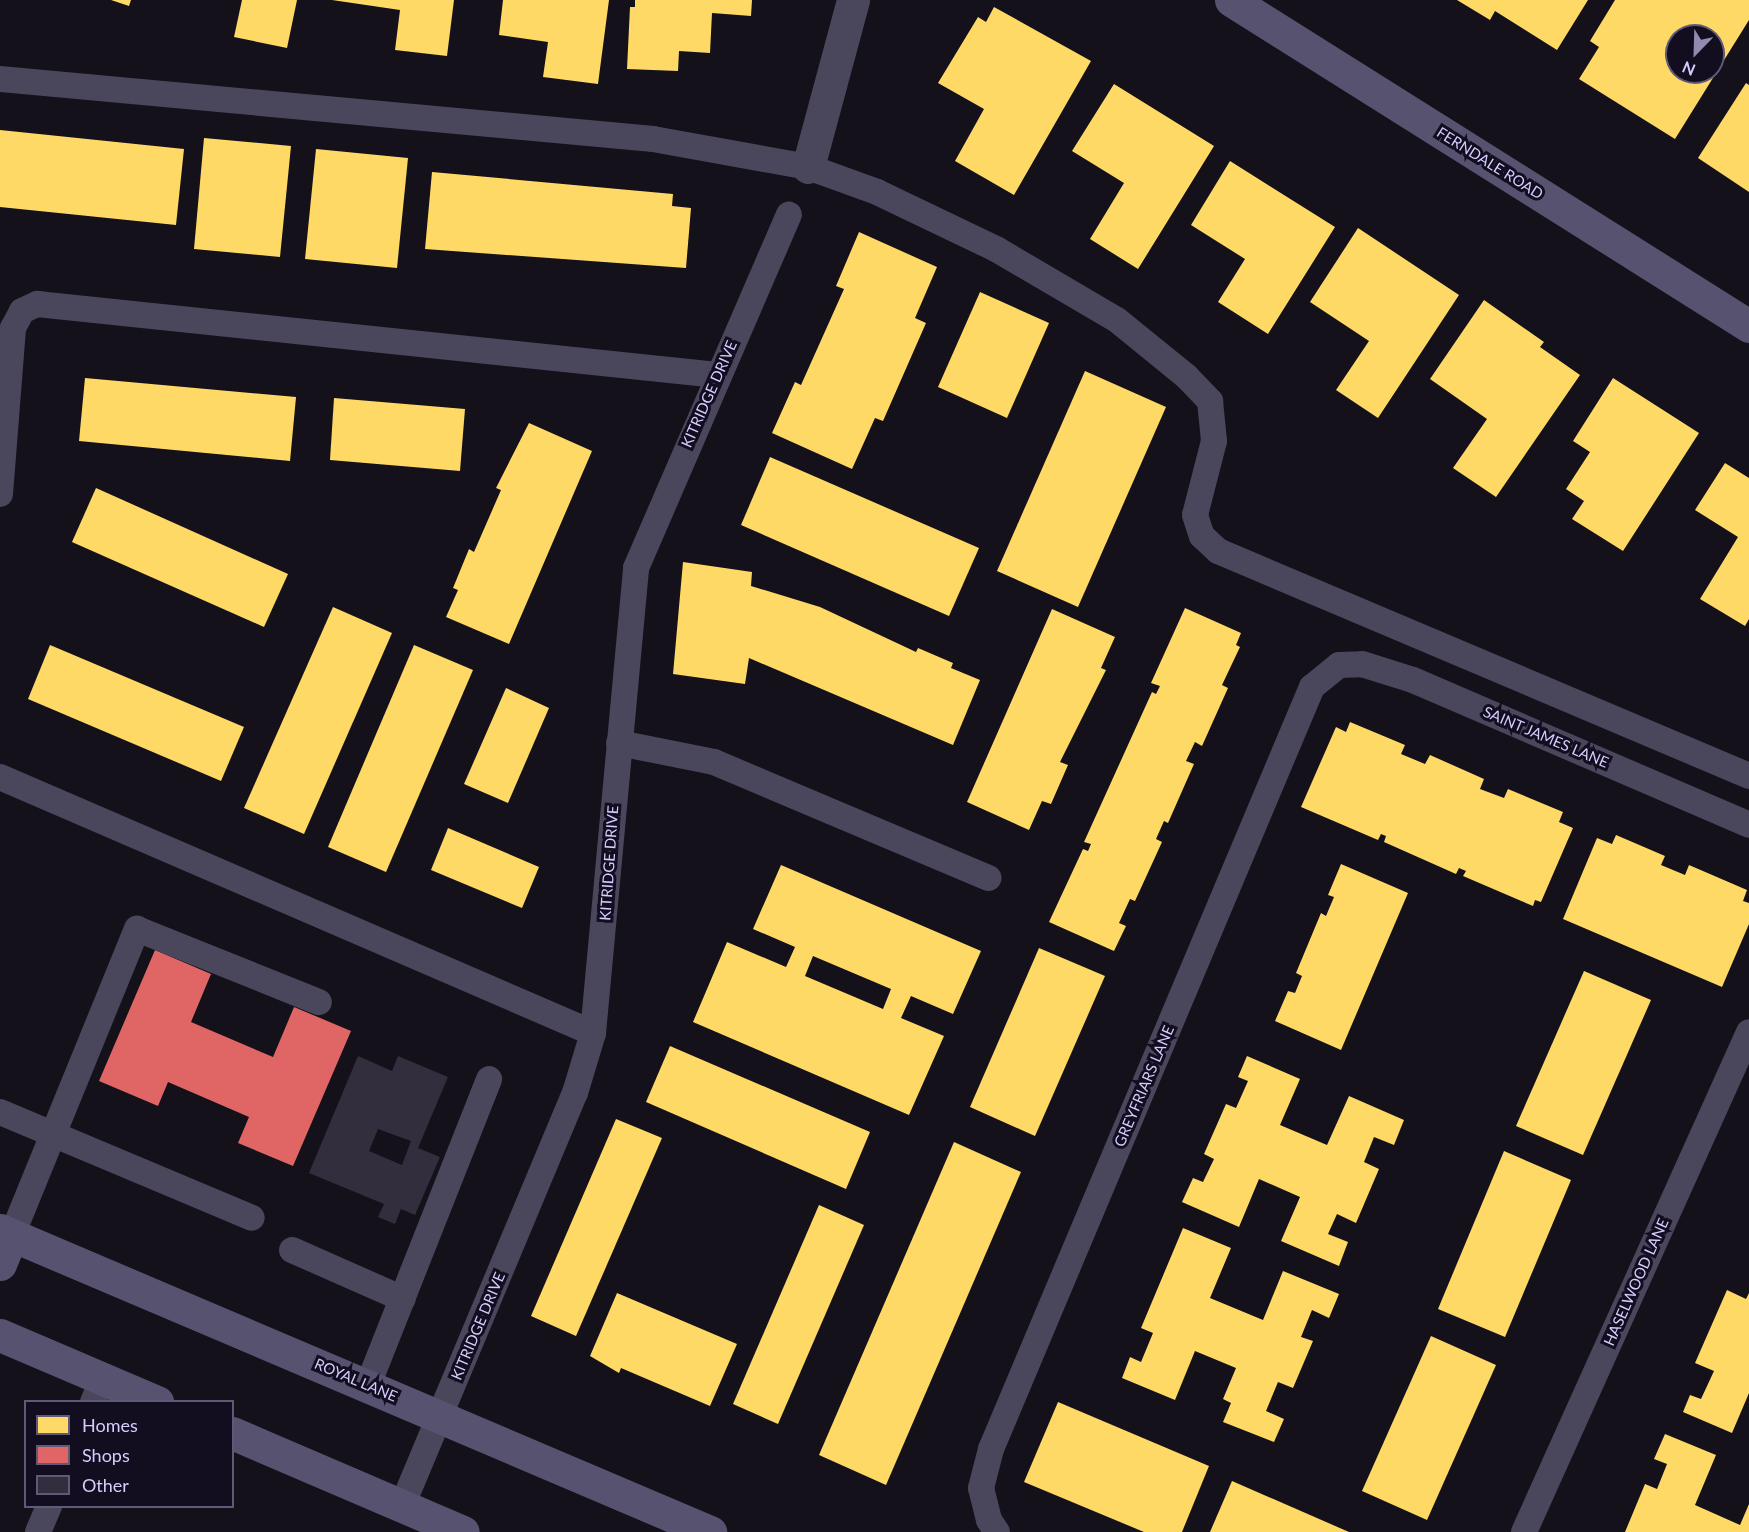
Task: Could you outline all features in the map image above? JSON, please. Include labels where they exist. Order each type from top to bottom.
[{"type":"main road","name":"FERNDALE ROAD","points":[[1232,0],[1749,326]]},
{"type":"main road","name":"ROYAL LANE","points":[[4,1243],[368,1385],[710,1532]]},
{"type":"main road","points":[[0,1335],[98,1390],[153,1400]]},
{"type":"main road","points":[[234,1434],[463,1532]]},
{"type":"street","points":[[808,166],[853,0]]},
{"type":"lane","points":[[0,79],[653,139],[808,166],[877,192],[996,249],[1117,320],[1186,376],[1210,401],[1214,441],[1195,515],[1202,536],[1218,551],[1749,776]]},
{"type":"lane","name":"KITRIDGE DRIVE","points":[[402,1506],[575,1093],[593,1033],[636,568],[717,375],[789,215]]},
{"type":"lane","points":[[0,494],[13,328],[22,311],[37,304],[717,375]]},
{"type":"lane","name":"SAINT JAMES LANE","points":[[1339,665],[1362,664],[1413,680],[1749,825]]},
{"type":"lane","name":"GREYFRIARS LANE","points":[[993,1526],[981,1488],[991,1449],[1312,687],[1339,665]]},
{"type":"lane","points":[[619,743],[714,762],[988,878]]},
{"type":"lane","points":[[0,777],[593,1033]]},
{"type":"lane","points":[[4,1243],[55,1135],[75,1072],[137,929],[319,1002]]},
{"type":"lane","name":"HASELWOOD LANE","points":[[1524,1532],[1749,1032]]},
{"type":"lane","points":[[368,1385],[489,1079]]},
{"type":"lane","points":[[1,1116],[55,1135],[252,1218]]},
{"type":"lane","points":[[292,1250],[403,1299]]},
{"type":"lane","points":[[38,1532],[48,1508]]},
{"type":"building: Homes","points":[[111,0],[131,0],[129,6]]},
{"type":"building: Homes","points":[[242,0],[297,0],[287,48],[234,37]]},
{"type":"building: Homes","points":[[332,0],[454,0],[447,56],[395,50],[400,10]]},
{"type":"building: Homes","points":[[503,0],[609,0],[598,84],[543,77],[548,42],[499,35]]},
{"type":"building: Homes","points":[[635,0],[752,0],[751,16],[712,13],[710,53],[679,51],[678,71],[627,69],[630,7],[635,7]]},
{"type":"building: Homes","points":[[1457,0],[1588,0],[1557,50],[1495,11],[1490,20]]},
{"type":"building: Homes","points":[[1615,0],[1749,0],[1749,20],[1725,59],[1725,24],[1665,24],[1665,84],[1709,84],[1675,139],[1579,79],[1599,47],[1590,41]]},
{"type":"building: Homes","points":[[994,7],[1091,61],[1014,195],[955,161],[984,109],[938,83],[978,17],[986,22]]},
{"type":"building: Homes","points":[[1746,83],[1749,85],[1749,192],[1698,158]]},
{"type":"building: Homes","points":[[1114,84],[1214,146],[1138,269],[1090,239],[1124,183],[1072,151]]},
{"type":"building: Homes","points":[[0,130],[184,149],[176,225],[0,207]]},
{"type":"building: Homes","points":[[204,138],[291,146],[280,257],[194,249]]},
{"type":"building: Homes","points":[[316,149],[408,158],[397,268],[305,259]]},
{"type":"building: Homes","points":[[1230,161],[1335,227],[1268,334],[1218,302],[1245,259],[1191,225]]},
{"type":"building: Homes","points":[[432,172],[673,194],[672,206],[691,208],[686,268],[425,249]]},
{"type":"building: Homes","points":[[1358,228],[1459,295],[1378,418],[1336,390],[1369,341],[1310,302]]},
{"type":"building: Homes","points":[[859,232],[937,267],[915,318],[926,323],[883,421],[875,418],[852,469],[772,433],[795,382],[801,385],[844,289],[836,286]]},
{"type":"building: Homes","points":[[980,292],[1049,323],[1007,418],[938,387]]},
{"type":"building: Homes","points":[[1484,300],[1544,342],[1540,347],[1580,375],[1496,497],[1453,468],[1487,419],[1430,379]]},
{"type":"building: Homes","points":[[1085,371],[1166,407],[1078,607],[997,571]]},
{"type":"building: Homes","points":[[85,378],[296,397],[290,461],[79,441]]},
{"type":"building: Homes","points":[[1613,378],[1699,433],[1623,551],[1572,519],[1584,501],[1566,489],[1590,452],[1573,441]]},
{"type":"building: Homes","points":[[334,398],[465,409],[460,471],[330,460]]},
{"type":"building: Homes","points":[[529,423],[592,451],[509,644],[446,617],[458,590],[453,588],[469,549],[474,552],[501,490],[496,488]]},
{"type":"building: Homes","points":[[770,457],[979,548],[949,616],[741,525]]},
{"type":"building: Homes","points":[[1725,463],[1749,478],[1749,619],[1745,626],[1700,599],[1738,537],[1695,510]]},
{"type":"building: Homes","points":[[96,488],[288,574],[264,627],[72,542]]},
{"type":"building: Homes","points":[[683,562],[752,572],[751,586],[820,607],[916,652],[918,648],[953,663],[951,668],[980,680],[953,745],[749,658],[745,684],[673,674]]},
{"type":"building: Homes","points":[[333,607],[392,633],[304,834],[244,808]]},
{"type":"building: Homes","points":[[1185,608],[1241,633],[1236,645],[1240,647],[1222,685],[1228,688],[1202,746],[1195,742],[1186,761],[1194,764],[1168,823],[1164,821],[1156,839],[1162,842],[1135,901],[1130,899],[1119,923],[1126,926],[1114,951],[1049,922],[1083,849],[1088,851],[1091,844],[1084,842],[1152,692],[1156,694],[1160,686],[1151,683]]},
{"type":"building: Homes","points":[[1052,609],[1115,637],[1101,668],[1106,670],[1060,762],[1068,765],[1051,804],[1042,801],[1029,830],[967,802]]},
{"type":"building: Homes","points":[[50,645],[244,727],[221,781],[28,699]]},
{"type":"building: Homes","points":[[414,645],[473,670],[386,872],[328,847]]},
{"type":"building: Homes","points":[[506,688],[549,708],[508,803],[464,784]]},
{"type":"building: Homes","points":[[1350,722],[1405,745],[1401,754],[1425,764],[1430,755],[1484,779],[1480,789],[1504,798],[1508,789],[1563,812],[1559,822],[1573,828],[1541,902],[1535,900],[1533,906],[1463,876],[1466,871],[1459,868],[1456,874],[1384,842],[1386,836],[1381,834],[1378,840],[1301,807],[1336,727],[1346,732]]},
{"type":"building: Homes","points":[[448,828],[539,867],[522,908],[431,870]]},
{"type":"building: Homes","points":[[1616,835],[1665,856],[1661,865],[1685,875],[1689,865],[1747,890],[1743,901],[1749,903],[1749,924],[1722,987],[1563,919],[1597,838],[1612,844]]},
{"type":"building: Homes","points":[[1341,864],[1408,893],[1341,1050],[1275,1021],[1288,991],[1295,993],[1302,976],[1296,973],[1321,913],[1326,916],[1334,897],[1328,895]]},
{"type":"building: Homes","points":[[781,865],[981,951],[953,1014],[911,996],[901,1018],[944,1036],[909,1115],[693,1022],[727,942],[786,967],[795,947],[753,929]],"holes":[[[813,956],[891,989],[883,1009],[805,976]]]},
{"type":"building: Homes","points":[[1039,948],[1105,976],[1035,1136],[970,1107]]},
{"type":"building: Homes","points":[[1584,971],[1651,1000],[1583,1155],[1516,1126]]},
{"type":"building: Homes","points":[[670,1046],[870,1132],[846,1189],[646,1102]]},
{"type":"building: Homes","points":[[1247,1056],[1300,1079],[1280,1125],[1327,1145],[1349,1096],[1404,1120],[1394,1145],[1374,1137],[1364,1162],[1379,1169],[1356,1223],[1337,1214],[1328,1234],[1348,1242],[1339,1266],[1281,1241],[1300,1197],[1259,1179],[1239,1227],[1182,1202],[1193,1178],[1203,1182],[1214,1159],[1204,1154],[1226,1104],[1236,1108],[1248,1081],[1238,1077]]},
{"type":"building: Homes","points":[[616,1119],[662,1138],[576,1336],[531,1316]]},
{"type":"building: Homes","points":[[954,1142],[1021,1172],[886,1485],[819,1455]]},
{"type":"building: Homes","points":[[1504,1151],[1571,1180],[1505,1337],[1438,1309]]},
{"type":"building: Homes","points":[[819,1205],[864,1225],[778,1424],[733,1404]]},
{"type":"building: Homes","points":[[1183,1228],[1231,1248],[1210,1298],[1263,1320],[1283,1271],[1339,1294],[1329,1318],[1312,1310],[1301,1337],[1313,1341],[1293,1388],[1278,1382],[1266,1411],[1284,1419],[1274,1442],[1223,1422],[1231,1403],[1223,1399],[1236,1368],[1195,1351],[1175,1400],[1122,1378],[1130,1357],[1141,1362],[1153,1333],[1141,1328]]},
{"type":"building: Homes","points":[[1727,1290],[1746,1299],[1749,1293],[1749,1393],[1732,1433],[1683,1412],[1690,1395],[1701,1399],[1714,1371],[1695,1363]]},
{"type":"building: Homes","points":[[617,1293],[737,1344],[710,1406],[621,1368],[619,1373],[590,1356]]},
{"type":"building: Homes","points":[[1431,1336],[1496,1365],[1427,1520],[1362,1491]]},
{"type":"building: Homes","points":[[1058,1402],[1209,1466],[1182,1532],[1144,1532],[1024,1482]]},
{"type":"building: Homes","points":[[1665,1434],[1716,1455],[1695,1505],[1740,1525],[1749,1504],[1749,1532],[1625,1532],[1645,1484],[1657,1489],[1667,1464],[1654,1459]]},
{"type":"building: Homes","points":[[1232,1481],[1349,1532],[1210,1532]]},
{"type":"building: Shops","points":[[155,950],[211,974],[191,1022],[273,1057],[294,1007],[351,1031],[293,1166],[238,1143],[249,1117],[168,1082],[158,1106],[99,1081]]},
{"type":"building: Other","points":[[358,1056],[392,1071],[398,1056],[448,1077],[418,1148],[440,1157],[415,1215],[401,1209],[395,1224],[378,1217],[384,1204],[309,1173]],"holes":[[[378,1129],[411,1141],[402,1165],[369,1151]]]}]
